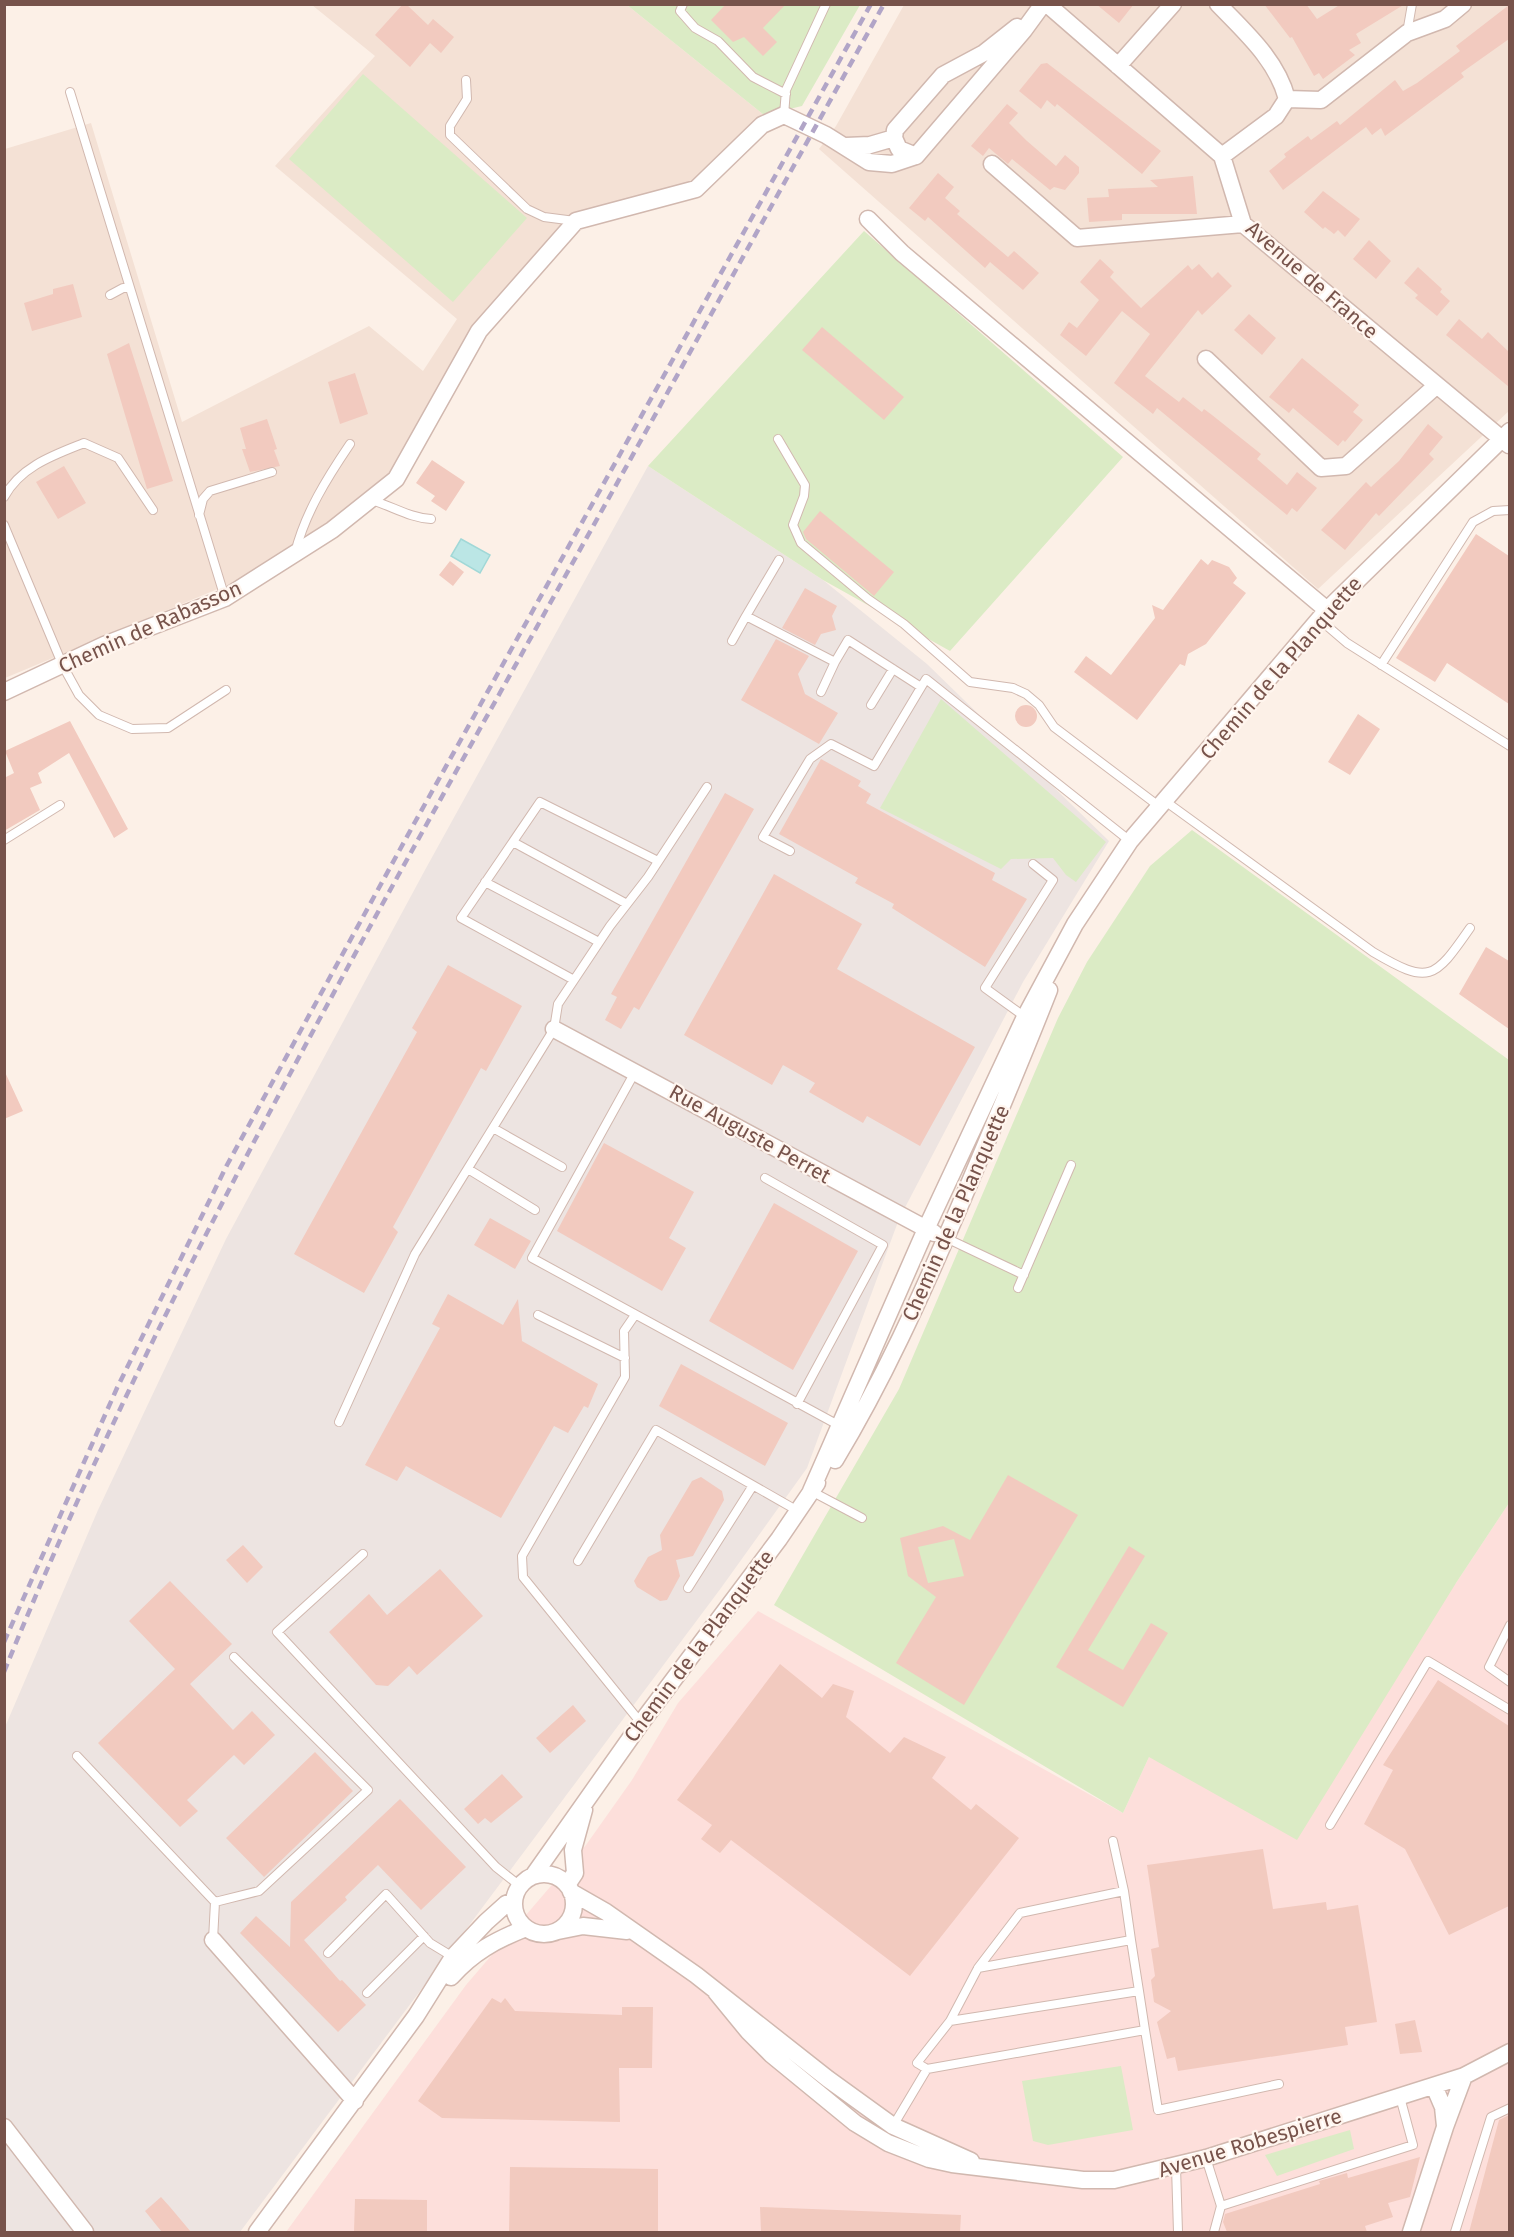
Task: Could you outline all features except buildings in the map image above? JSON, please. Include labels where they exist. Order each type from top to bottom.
[{"type":"street","points":[[1044,4],[1222,156],[1276,116],[1287,99],[1281,78],[1250,36],[1218,4]]},
{"type":"street","points":[[916,156],[899,149],[894,138],[896,130],[943,75],[984,53],[1044,4]]},
{"type":"street","points":[[576,221],[696,189],[762,125],[784,115],[846,146],[869,162],[892,164],[916,156],[1044,4]]},
{"type":"street","points":[[1118,66],[1173,4]]},
{"type":"street","points":[[1287,99],[1321,100],[1407,33],[1444,19],[1463,4]]},
{"type":"street","points":[[846,146],[870,145],[894,138]]},
{"type":"street","name":"Avenue de France","points":[[1222,156],[1243,224],[1437,385],[1506,438]]},
{"type":"street","points":[[992,164],[1077,238],[1243,224]]},
{"type":"street","points":[[868,219],[902,252],[1323,615]]},
{"type":"street","name":"Chemin de Rabasson","points":[[4,692],[104,645],[225,598],[332,530],[396,479],[479,332],[576,221]]},
{"type":"street","points":[[1206,359],[1322,468],[1346,466],[1437,385]]},
{"type":"street","name":"Chemin de la Planquette","points":[[812,1491],[926,1229],[1025,1017],[1075,924],[1130,842],[1323,615],[1506,438]]},
{"type":"street","name":"Chemin de la Planquette","points":[[257,2232],[416,2016],[453,1957],[522,1888],[641,1722],[834,1461],[881,1379],[946,1238],[1013,1082],[1075,924]]},
{"type":"street","name":"Rue Auguste Perret","points":[[554,1029],[946,1238]]},
{"type":"street","name":"Chemin de la Planquette","points":[[569,1888],[575,1873],[573,1850],[586,1800]]},
{"type":"street","points":[[555,1876],[569,1888],[573,1901],[569,1920],[552,1932],[543,1934],[526,1928],[515,1913],[522,1888],[555,1876]]},
{"type":"street","name":"Avenue Robespierre","points":[[569,1888],[606,1911],[631,1931],[696,1975],[893,2126],[980,2166]]},
{"type":"street","name":"Avenue Robespierre","points":[[552,1932],[584,1926],[631,1931]]},
{"type":"street","name":"Chemin de la Planquette","points":[[416,2016],[461,1965],[478,1951],[502,1937],[526,1928]]},
{"type":"street","points":[[213,1940],[355,2101]]},
{"type":"street","name":"Avenue Robespierre","points":[[716,1992],[748,2031],[772,2055],[855,2123],[904,2150],[952,2164],[1083,2180],[1114,2180],[1206,2158],[1464,2076],[1509,2052]]},
{"type":"street","points":[[1411,2232],[1444,2127],[1464,2076]]},
{"type":"street","points":[[1434,2086],[1443,2107],[1444,2127]]},
{"type":"street","points":[[4,2127],[85,2232]]},
{"type":"lane","points":[[682,4],[680,11],[695,28],[718,41],[753,77],[786,94]]},
{"type":"lane","points":[[784,115],[786,94],[804,48],[826,4]]},
{"type":"lane","points":[[1407,33],[1412,4]]},
{"type":"lane","points":[[466,80],[467,99],[450,126],[450,135],[527,209],[544,217],[576,221]]},
{"type":"lane","points":[[70,92],[225,598]]},
{"type":"lane","points":[[110,295],[123,288],[130,288]]},
{"type":"lane","points":[[777,439],[805,484],[804,496],[793,525],[801,543],[868,599],[904,624],[969,682],[1013,688],[1026,694],[1043,710],[1054,728],[1373,952],[1404,971],[1424,973],[1445,964],[1470,928]]},
{"type":"lane","points":[[4,497],[23,475],[42,459],[84,443],[118,458],[153,510]]},
{"type":"lane","points":[[295,554],[300,534],[321,488],[350,444]]},
{"type":"lane","points":[[199,516],[203,499],[210,491],[272,472]]},
{"type":"lane","points":[[370,500],[397,507],[414,518],[431,519]]},
{"type":"lane","points":[[1381,665],[1473,522],[1485,514],[1502,508],[1509,510]]},
{"type":"lane","points":[[4,525],[63,666],[80,695],[99,715],[132,729],[168,728],[226,690]]},
{"type":"lane","points":[[732,641],[779,560]]},
{"type":"lane","points":[[1323,615],[1347,644],[1509,746]]},
{"type":"lane","points":[[746,616],[835,662]]},
{"type":"lane","points":[[821,692],[848,640],[921,687]]},
{"type":"lane","points":[[871,705],[893,669]]},
{"type":"lane","points":[[790,851],[763,837],[810,759],[831,744],[874,765],[926,679],[1130,842]]},
{"type":"lane","points":[[339,1422],[415,1254],[554,1029],[558,1004],[707,787]]},
{"type":"lane","points":[[574,980],[461,918],[540,802],[658,861]]},
{"type":"lane","points":[[4,840],[60,805]]},
{"type":"lane","points":[[513,842],[627,904]]},
{"type":"lane","points":[[1025,1017],[985,988],[1053,880],[1033,864]]},
{"type":"lane","points":[[485,882],[599,942]]},
{"type":"lane","points":[[635,1071],[532,1258],[840,1426]]},
{"type":"lane","points":[[493,1128],[562,1167]]},
{"type":"lane","points":[[1018,1288],[1071,1165]]},
{"type":"lane","points":[[468,1169],[535,1210]]},
{"type":"lane","points":[[765,1178],[883,1245],[797,1404]]},
{"type":"lane","points":[[946,1238],[1024,1275]]},
{"type":"lane","points":[[538,1315],[625,1358]]},
{"type":"lane","points":[[635,1315],[624,1331],[625,1377],[522,1556],[523,1576],[641,1722]]},
{"type":"lane","points":[[578,1561],[656,1430],[752,1487],[798,1511]]},
{"type":"lane","points":[[688,1588],[752,1487]]},
{"type":"lane","points":[[812,1491],[862,1518]]},
{"type":"lane","points":[[363,1554],[277,1632],[496,1867],[522,1888]]},
{"type":"lane","points":[[1509,1625],[1489,1667],[1509,1682]]},
{"type":"lane","points":[[215,1902],[259,1892],[368,1790],[234,1657]]},
{"type":"lane","points":[[1330,1825],[1428,1661],[1509,1710]]},
{"type":"lane","points":[[77,1756],[215,1902],[213,1940]]},
{"type":"lane","points":[[1113,1841],[1124,1891],[1158,2110],[1279,2084]]},
{"type":"lane","points":[[1124,1891],[1020,1913],[978,1968],[950,2021],[917,2063],[927,2068],[1145,2030]]},
{"type":"lane","points":[[328,1953],[386,1894],[424,1936],[453,1957]]},
{"type":"lane","points":[[367,1993],[424,1936]]},
{"type":"lane","points":[[978,1968],[1131,1940]]},
{"type":"lane","points":[[950,2021],[1139,1991]]},
{"type":"lane","points":[[893,2126],[927,2068]]},
{"type":"lane","points":[[1221,2206],[1413,2145],[1400,2097]]},
{"type":"lane","points":[[1455,2232],[1491,2117],[1509,2108]]},
{"type":"lane","points":[[1206,2158],[1221,2206],[1214,2232]]},
{"type":"lane","points":[[1176,2167],[1179,2232]]},
{"type":"shaded area","points":[[312,5],[627,5],[764,115],[695,181],[572,214],[472,330],[392,472],[382,483],[317,532],[232,583],[5,678],[5,149],[91,123],[182,422],[369,326],[423,371],[457,319],[275,166],[375,56]]},
{"type":"shaded area","points":[[904,5],[1509,5],[1509,411],[1318,589],[819,149],[836,126]]},
{"type":"shaded area","points":[[648,466],[823,580],[927,664],[1109,841],[1023,982],[899,1219],[807,1468],[721,1588],[240,2232],[5,2232],[5,1727],[98,1510],[226,1239],[425,870]]},
{"type":"shaded area","points":[[1509,1503],[1509,2232],[286,2232],[466,1985],[586,1845],[632,1780],[678,1703],[758,1611],[1123,1813],[1149,1757],[1456,1583]]},
{"type":"green space","points":[[627,5],[860,5],[802,106],[764,115]]},
{"type":"green space","points":[[363,74],[527,218],[453,302],[289,159]]},
{"type":"green space","points":[[864,231],[1123,457],[950,651],[823,580],[648,466]]},
{"type":"green space","points":[[941,699],[1106,842],[1076,882],[1066,875],[1053,858],[1011,859],[1001,869],[880,808]]},
{"type":"green space","points":[[1192,830],[1509,1060],[1509,1503],[1456,1583],[1297,1840],[1149,1757],[1123,1813],[774,1605],[899,1389],[1058,1018],[1087,962],[1150,866]]},
{"type":"green space","points":[[1121,2066],[1133,2130],[1048,2145],[1033,2141],[1022,2081]]},
{"type":"green space","points":[[1350,2130],[1354,2149],[1277,2176],[1265,2155]]},
{"type":"water","points":[[461,539],[490,555],[480,573],[451,556]]},
{"type":"railway","points":[[4,1642],[117,1388],[227,1165],[415,822],[871,4]]},
{"type":"railway","points":[[4,1672],[54,1553],[108,1435],[164,1319],[282,1090],[405,863],[884,4]]}]
